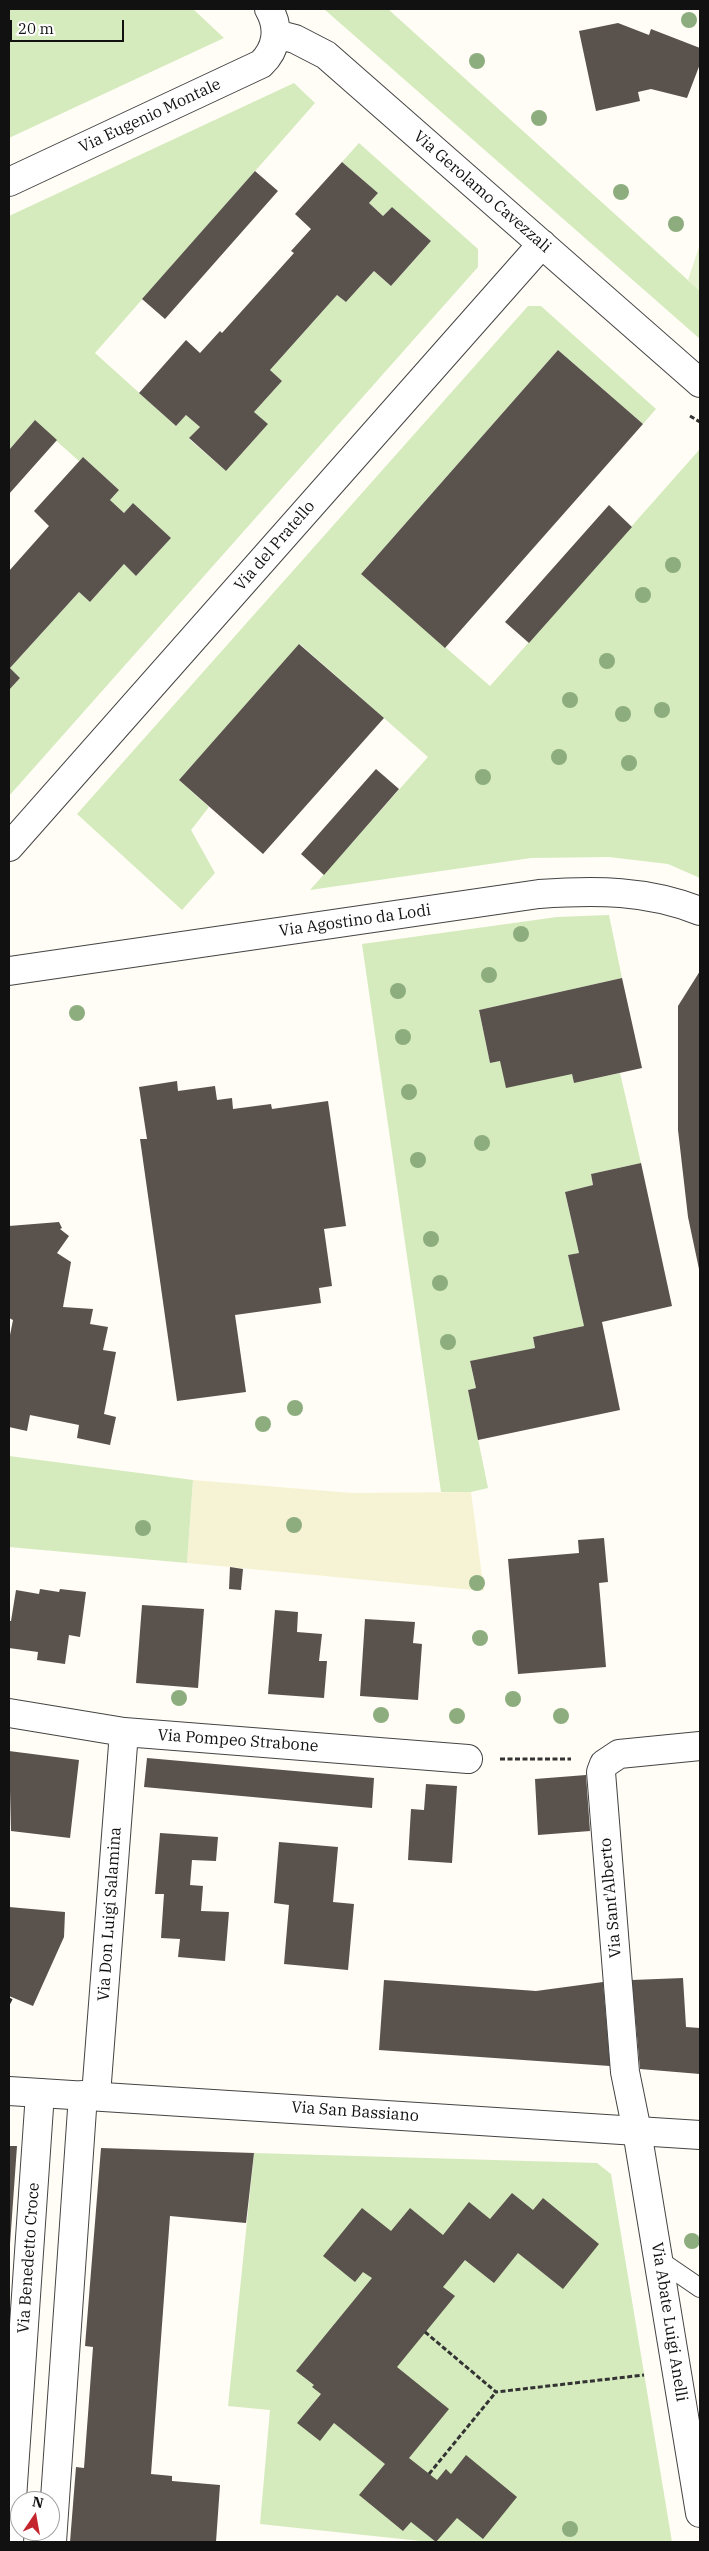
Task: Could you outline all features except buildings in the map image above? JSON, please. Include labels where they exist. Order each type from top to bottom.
[{"type":"street","name":"Via Eugenio Montale","points":[[9,182],[261,64],[269,56],[272,22]]},
{"type":"street","name":"Via Gerolamo Cavezzali","points":[[272,22],[295,39],[326,55],[700,383]]},
{"type":"street","name":"Via del Pratello","points":[[9,847],[542,244]]},
{"type":"street","name":"Via Agostino da Lodi","points":[[9,971],[539,894],[576,891],[656,896],[700,910]]},
{"type":"street","name":"Via Pompeo Strabone","points":[[9,1712],[124,1732],[468,1758]]},
{"type":"street","name":"Via Don Luigi Salamina","points":[[89,2095],[124,1732]]},
{"type":"street","name":"Via Sant'Alberto","points":[[637,2131],[625,2072],[601,1772],[604,1764],[619,1754],[700,1746]]},
{"type":"street","name":"Via San Bassiano","points":[[9,2092],[89,2095],[700,2135]]},
{"type":"street","name":"Via Benedetto Croce","points":[[9,2542],[40,2093]]},
{"type":"street","points":[[52,2542],[89,2095]]},
{"type":"street","name":"Via Abate Luigi Anelli","points":[[637,2131],[700,2514]]},
{"type":"lane","points":[[659,2260],[700,2288]]},
{"type":"path","points":[[521,1759],[574,1759]]},
{"type":"path","points":[[9,2003],[12,1997]]},
{"type":"path","points":[[425,2332],[496,2392]]},
{"type":"path","points":[[429,2474],[496,2392],[676,2370]]},
{"type":"shaded area","points":[[193,1480],[352,1493],[471,1492],[484,1591],[187,1563]]},
{"type":"green space","points":[[9,9],[193,9],[224,38],[9,138]]},
{"type":"green space","points":[[324,9],[388,9],[700,291],[700,339]]},
{"type":"green space","points":[[294,83],[315,103],[95,353],[176,426],[186,415],[200,427],[189,439],[226,471],[268,424],[254,412],[282,381],[270,370],[337,295],[346,302],[374,271],[391,286],[431,241],[392,207],[383,216],[369,203],[378,193],[342,162],[359,143],[478,249],[478,267],[9,796],[9,690],[20,678],[10,668],[79,592],[90,602],[124,564],[136,576],[171,538],[133,503],[124,513],[110,500],[119,490],[83,457],[79,461],[34,421],[9,450],[9,216]]},
{"type":"green space","points":[[700,244],[700,291],[688,280]]},
{"type":"green space","points":[[528,306],[541,306],[656,409],[643,424],[558,350],[361,574],[490,686],[700,449],[700,878],[668,864],[609,857],[531,858],[310,890],[428,757],[300,644],[179,780],[209,807],[191,830],[215,873],[182,910],[77,814]]},
{"type":"green space","points":[[609,915],[622,978],[479,1010],[490,1063],[500,1061],[572,1074],[574,1083],[620,1073],[641,1163],[591,1174],[593,1185],[565,1192],[579,1253],[568,1255],[584,1326],[533,1337],[535,1348],[470,1362],[476,1388],[468,1390],[488,1488],[471,1492],[441,1492],[362,944],[557,917]]},
{"type":"green space","points":[[9,1456],[193,1480],[187,1563],[9,1547]]},
{"type":"green space","points":[[254,2153],[597,2163],[611,2174],[672,2542],[430,2542],[260,2524],[270,2410],[228,2406]]}]
